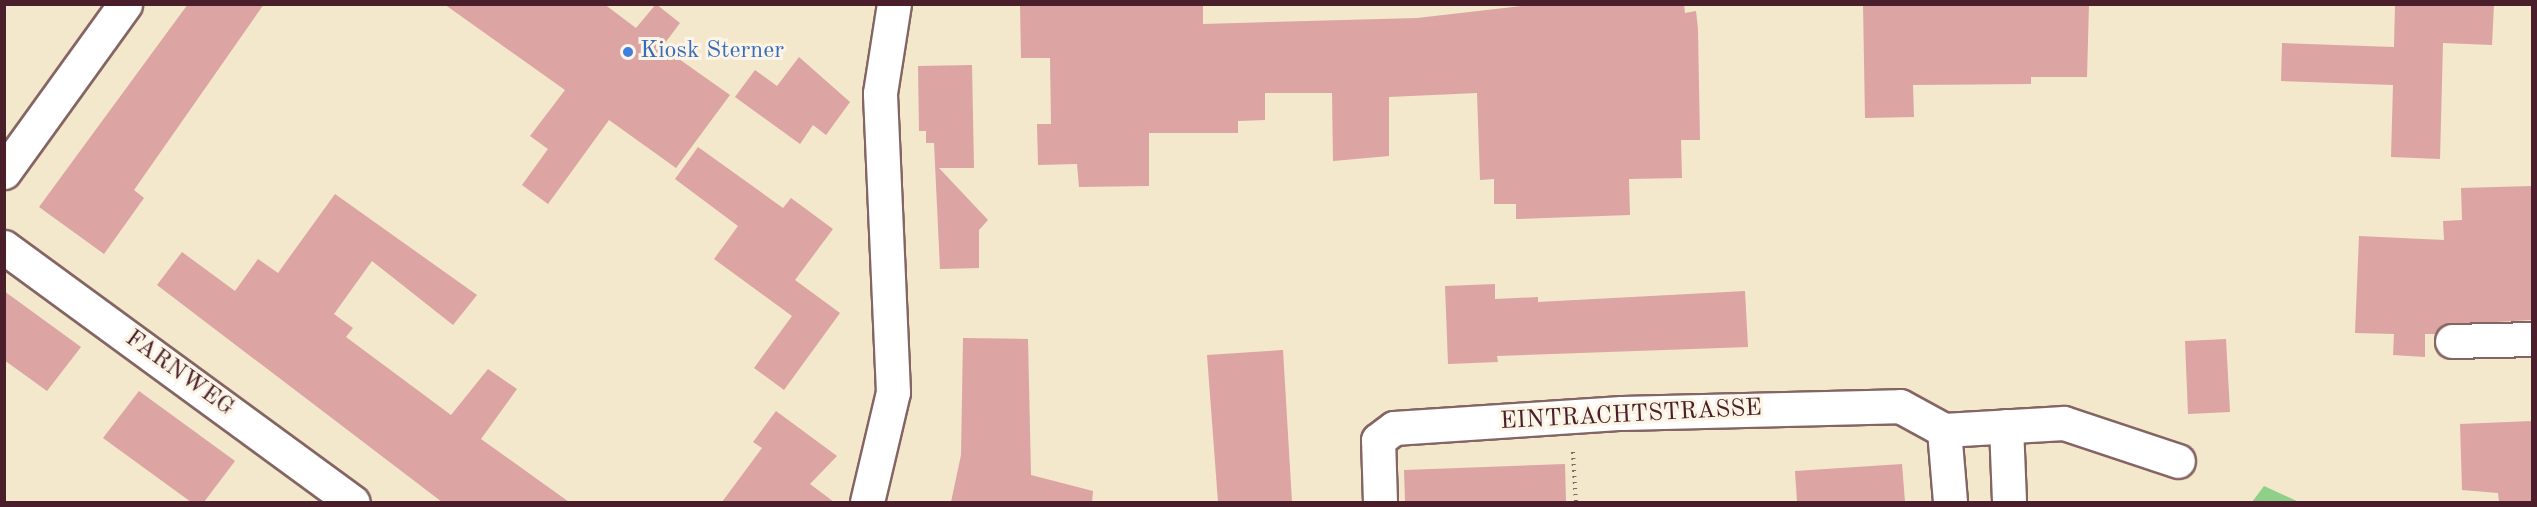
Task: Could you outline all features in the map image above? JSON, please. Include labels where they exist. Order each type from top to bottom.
[{"type":"street","points":[[4,172],[125,4]]},
{"type":"street","points":[[867,502],[893,392],[880,93],[894,4]]},
{"type":"street","name":"FARNWEG","points":[[4,247],[353,502]]},
{"type":"street","points":[[2452,341],[2532,339]]},
{"type":"street","name":"EINTRACHTSTRASSE","points":[[1380,502],[1378,440],[1394,428],[1572,417],[1900,406],[1944,430]]},
{"type":"street","points":[[1950,502],[1944,430],[2064,423],[2178,461]]},
{"type":"street","points":[[2006,426],[2009,502]]},
{"type":"path","points":[[1572,417],[1576,502]]},
{"type":"green space","points":[[2264,486],[2299,502],[2252,502]]},
{"type":"building","points":[[188,4],[264,4],[134,190],[144,198],[104,254],[39,207]]},
{"type":"building","points":[[444,4],[604,4],[636,28],[656,4],[680,23],[662,47],[730,95],[676,168],[609,120],[548,204],[522,185],[548,149],[530,136],[565,90]]},
{"type":"building","points":[[1020,4],[1203,4],[1203,24],[1417,18],[1539,4],[1684,4],[1685,13],[1696,11],[1700,140],[1681,140],[1682,178],[1629,179],[1630,215],[1516,219],[1516,204],[1494,204],[1494,179],[1480,180],[1477,93],[1389,97],[1389,156],[1333,161],[1332,93],[1265,93],[1265,120],[1238,121],[1238,133],[1149,133],[1149,186],[1079,187],[1077,164],[1038,165],[1037,124],[1051,124],[1050,58],[1021,58]]},
{"type":"building","points":[[1863,4],[2089,4],[2087,77],[2031,77],[2031,84],[1913,85],[1914,117],[1865,118]]},
{"type":"building","points":[[2395,4],[2494,4],[2492,45],[2443,43],[2440,159],[2391,157],[2393,85],[2281,81],[2282,43],[2394,47]]},
{"type":"building","points":[[799,57],[850,102],[826,135],[813,125],[800,144],[735,97],[755,70],[777,86]]},
{"type":"building","points":[[972,65],[974,168],[939,168],[988,220],[979,230],[979,268],[940,269],[934,143],[926,143],[926,131],[919,131],[918,66]]},
{"type":"building","points":[[698,147],[783,208],[791,198],[833,229],[795,280],[840,313],[784,390],[754,368],[792,316],[714,259],[738,226],[675,179]]},
{"type":"building","points":[[2532,186],[2532,320],[2443,325],[2435,334],[2425,334],[2425,357],[2393,355],[2394,334],[2355,333],[2359,236],[2444,240],[2443,221],[2462,220],[2461,188]]},
{"type":"building","points":[[335,194],[477,295],[453,325],[372,261],[334,314],[353,328],[346,337],[451,415],[488,369],[517,389],[481,439],[569,502],[442,502],[157,285],[182,252],[235,291],[258,259],[278,273]]},
{"type":"building","points":[[1495,284],[1495,299],[1538,297],[1538,302],[1745,291],[1748,347],[1497,356],[1498,362],[1448,364],[1445,286]]},
{"type":"building","points":[[4,291],[81,347],[47,391],[4,360]]},
{"type":"building","points":[[963,338],[1028,339],[1031,475],[1093,491],[1092,502],[951,502],[961,455]]},
{"type":"building","points":[[2226,339],[2230,412],[2188,414],[2185,341]]},
{"type":"building","points":[[1283,350],[1292,502],[1218,502],[1207,355]]},
{"type":"building","points":[[139,391],[235,461],[204,502],[191,502],[103,438]]},
{"type":"building","points":[[776,411],[837,456],[810,484],[834,502],[722,502],[762,448],[753,442]]},
{"type":"building","points":[[2532,421],[2532,502],[2499,502],[2498,493],[2462,490],[2460,424]]},
{"type":"building","points":[[1565,464],[1566,502],[1405,502],[1404,470]]},
{"type":"building","points":[[1902,464],[1905,502],[1797,502],[1795,471]]},
{"type":"place","name":"Kiosk Sterner","points":[[628,52]]}]
